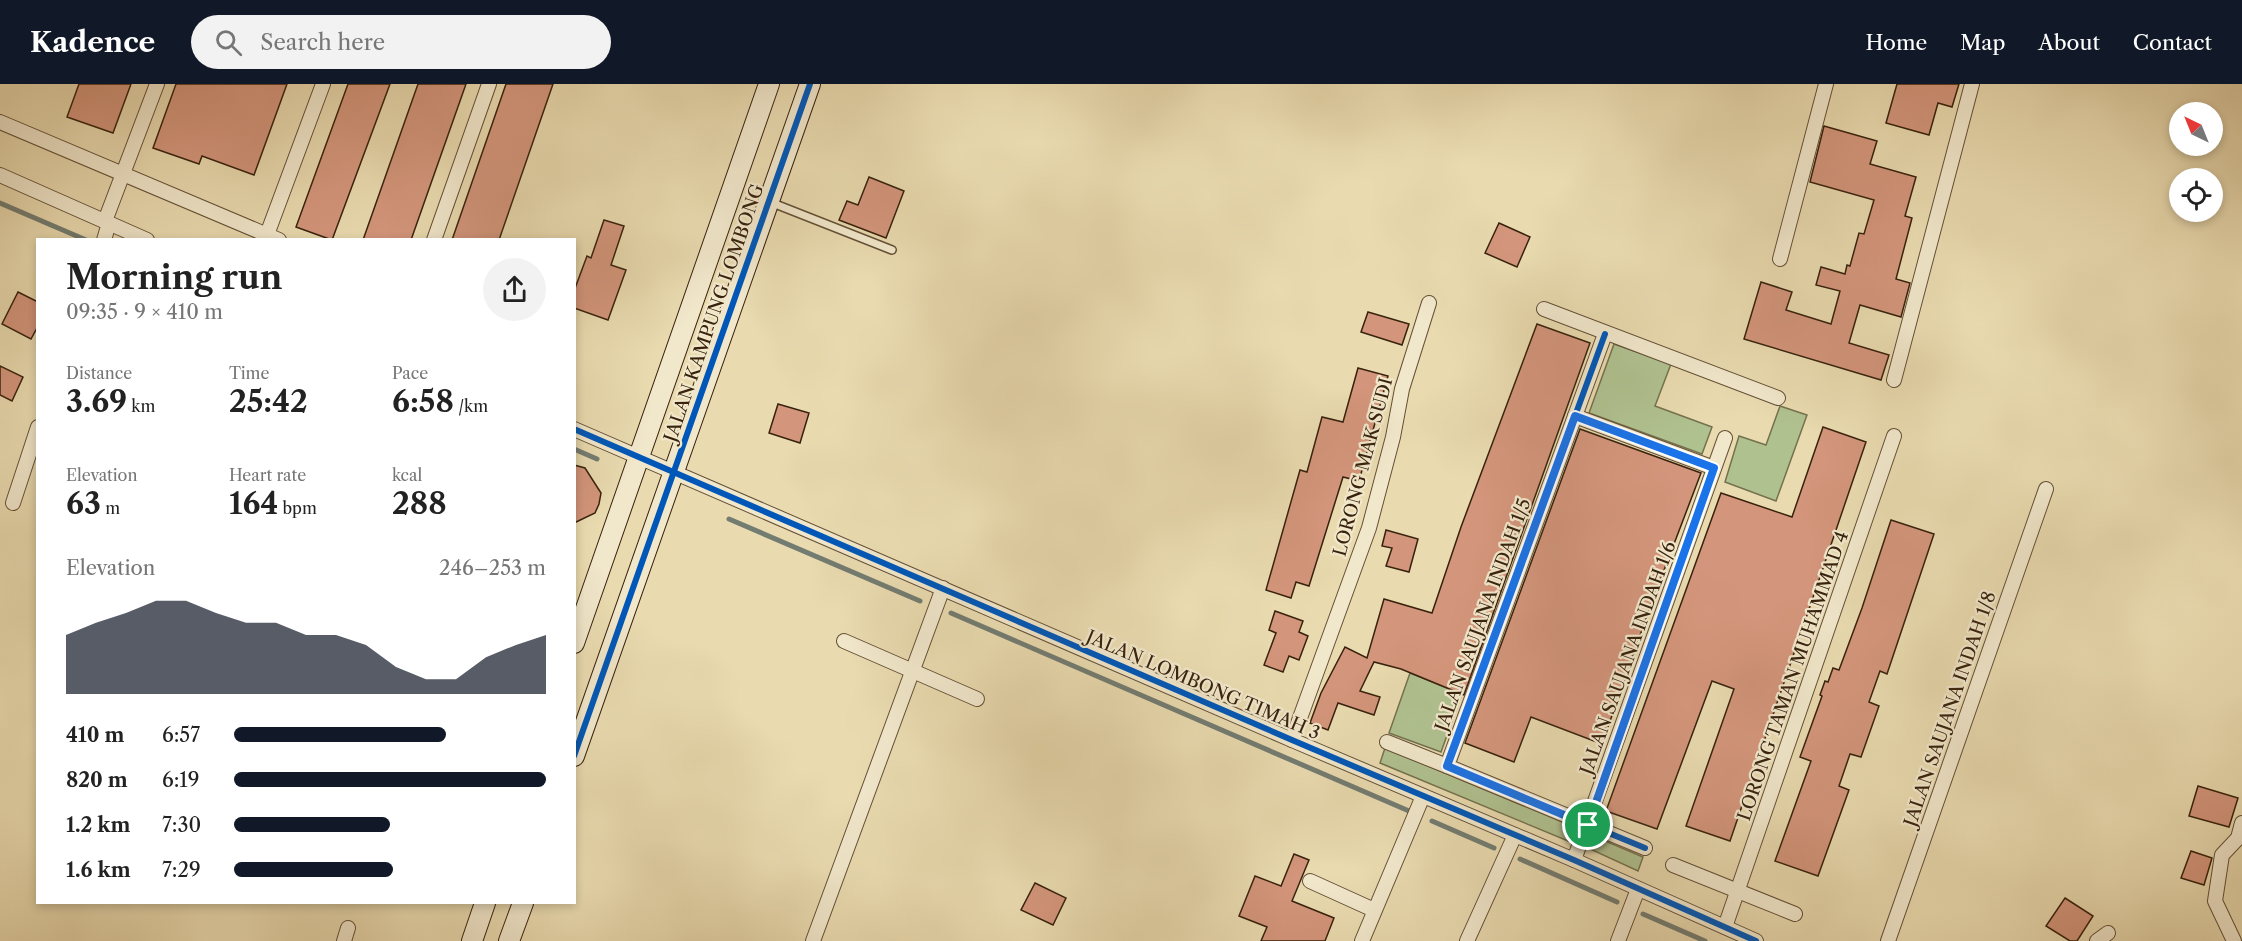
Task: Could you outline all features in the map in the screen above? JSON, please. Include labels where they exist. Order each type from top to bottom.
[{"type":"street","points":[[104,238],[107,222],[156,84]]},
{"type":"street","points":[[0,122],[270,238],[323,84]]},
{"type":"street","points":[[435,238],[489,84]]},
{"type":"street","name":"JALAN KAMPUNG LOMBONG","points":[[576,637],[769,84]]},
{"type":"street","name":"JALAN KAMPUNG LOMBONG","points":[[576,750],[810,84]]},
{"type":"street","points":[[1780,259],[1826,84]]},
{"type":"street","points":[[1894,380],[1972,84]]},
{"type":"street","points":[[0,175],[143,238]]},
{"type":"street","name":"LORONG MAK SUDI","points":[[1292,740],[1369,528],[1393,437],[1402,388],[1430,303]]},
{"type":"street","points":[[1544,309],[1778,398]]},
{"type":"street","name":"JALAN SAUJANA INDAH 1/5","points":[[1447,766],[1605,334]]},
{"type":"street","points":[[1575,416],[1714,468]]},
{"type":"street","name":"JALAN LOMBONG TIMAH 3","points":[[576,430],[1574,860],[1756,941]]},
{"type":"street","points":[[13,503],[36,432]]},
{"type":"street","name":"LORONG TAMAN MUHAMMAD 4","points":[[1725,927],[1894,436]]},
{"type":"street","name":"JALAN SAUJANA INDAH 1/6","points":[[1574,860],[1725,438]]},
{"type":"street","name":"JALAN SAUJANA INDAH 1/8","points":[[1888,941],[2046,489]]},
{"type":"street","points":[[813,941],[943,588]]},
{"type":"street","points":[[844,641],[977,699]]},
{"type":"street","points":[[1387,742],[1645,848]]},
{"type":"street","points":[[1362,941],[1423,796]]},
{"type":"street","points":[[2234,941],[2215,901],[2222,855],[2238,838],[2242,823]]},
{"type":"street","points":[[1467,941],[1515,835]]},
{"type":"street","points":[[1673,865],[1795,914]]},
{"type":"street","points":[[1310,881],[1374,910]]},
{"type":"street","points":[[1618,941],[1638,889]]},
{"type":"street","points":[[472,941],[485,904]]},
{"type":"street","points":[[509,941],[523,904]]},
{"type":"lane","points":[[768,201],[892,250]]},
{"type":"green space","points":[[1614,344],[1671,364],[1655,406],[1712,427],[1702,454],[1589,413]]},
{"type":"green space","points":[[1780,406],[1807,415],[1776,501],[1725,482],[1739,436],[1766,445]]},
{"type":"green space","points":[[1410,673],[1462,694],[1441,752],[1389,733]]},
{"type":"green space","points":[[1385,748],[1579,829],[1573,843],[1380,763]]},
{"type":"green space","points":[[1596,837],[1643,857],[1638,871],[1590,849]]},
{"type":"building","points":[[79,84],[131,84],[113,133],[67,117]]},
{"type":"building","points":[[176,84],[287,84],[254,175],[202,156],[199,164],[153,148]]},
{"type":"building","points":[[348,84],[390,84],[333,238],[326,238],[296,227]]},
{"type":"building","points":[[418,84],[466,84],[412,238],[364,238]]},
{"type":"building","points":[[506,84],[553,84],[500,238],[453,238]]},
{"type":"building","points":[[1897,84],[1959,84],[1952,107],[1938,103],[1929,135],[1886,123]]},
{"type":"building","points":[[1824,126],[1877,141],[1870,164],[1916,177],[1905,216],[1912,218],[1896,279],[1910,283],[1901,317],[1860,305],[1849,343],[1889,355],[1881,380],[1744,339],[1761,282],[1792,292],[1786,310],[1831,324],[1840,291],[1816,285],[1821,267],[1845,274],[1847,265],[1850,266],[1859,233],[1864,234],[1874,200],[1810,182]]},
{"type":"building","points":[[869,177],[904,191],[886,238],[839,220],[847,201],[858,205]]},
{"type":"building","points":[[604,220],[624,226],[611,265],[626,270],[608,320],[576,309],[576,286],[587,256],[591,258]]},
{"type":"building","points":[[1499,223],[1530,237],[1517,267],[1485,253]]},
{"type":"building","points":[[18,292],[36,301],[36,330],[31,339],[2,324]]},
{"type":"building","points":[[1368,312],[1409,324],[1402,345],[1361,332]]},
{"type":"building","points":[[1537,324],[1590,343],[1464,695],[1401,669],[1374,662],[1360,691],[1380,697],[1374,715],[1338,703],[1328,730],[1310,723],[1321,693],[1345,647],[1367,658],[1384,599],[1432,613],[1461,527]]},
{"type":"building","points":[[0,366],[23,377],[12,401],[0,395]]},
{"type":"building","points":[[1358,368],[1388,376],[1359,481],[1343,477],[1309,586],[1296,582],[1291,598],[1266,590],[1300,470],[1307,472],[1322,417],[1343,422]]},
{"type":"building","points":[[778,404],[809,413],[800,443],[769,433]]},
{"type":"building","points":[[1823,427],[1866,442],[1730,841],[1686,826],[1734,689],[1712,681],[1657,829],[1606,811],[1721,493],[1792,517]]},
{"type":"building","points":[[1580,429],[1701,473],[1650,607],[1602,744],[1531,717],[1514,762],[1465,743]]},
{"type":"building","points":[[576,466],[585,468],[601,493],[595,513],[576,522]]},
{"type":"building","points":[[1891,520],[1934,534],[1887,674],[1880,671],[1869,702],[1879,706],[1861,757],[1850,754],[1839,786],[1849,790],[1818,876],[1775,861],[1811,761],[1800,757],[1822,696],[1820,695],[1833,668],[1839,670]]},
{"type":"building","points":[[1386,530],[1418,539],[1409,572],[1386,566],[1392,548],[1382,546]]},
{"type":"building","points":[[1275,611],[1303,621],[1299,632],[1308,636],[1299,660],[1289,656],[1283,672],[1264,665],[1276,633],[1269,630]]},
{"type":"building","points":[[2198,786],[2238,798],[2229,827],[2189,816]]},
{"type":"building","points":[[2191,851],[2212,858],[2204,885],[2181,878]]},
{"type":"building","points":[[1294,854],[1309,860],[1292,901],[1334,918],[1325,941],[1261,941],[1267,927],[1239,916],[1255,876],[1281,886]]},
{"type":"building","points":[[1035,883],[1066,898],[1053,925],[1021,910]]},
{"type":"building","points":[[2065,898],[2093,916],[2077,941],[2070,941],[2046,926]]},
{"type":"waterway","points":[[0,203],[81,238]]},
{"type":"waterway","points":[[576,450],[597,459]]},
{"type":"waterway","points":[[729,519],[920,601]]},
{"type":"waterway","points":[[951,613],[1409,811]]},
{"type":"waterway","points":[[1432,821],[1494,848]]},
{"type":"waterway","points":[[1520,859],[1617,902]]},
{"type":"waterway","points":[[1643,914],[1705,941]]},
{"type":"cycle path","points":[[576,750],[810,84]]},
{"type":"cycle path","points":[[1605,334],[1447,766],[1645,848]]},
{"type":"cycle path","points":[[576,430],[1574,860],[1756,941]]},
{"type":"route","points":[[1575,416],[1714,468],[1588,825],[1447,766],[1575,416]]}]
